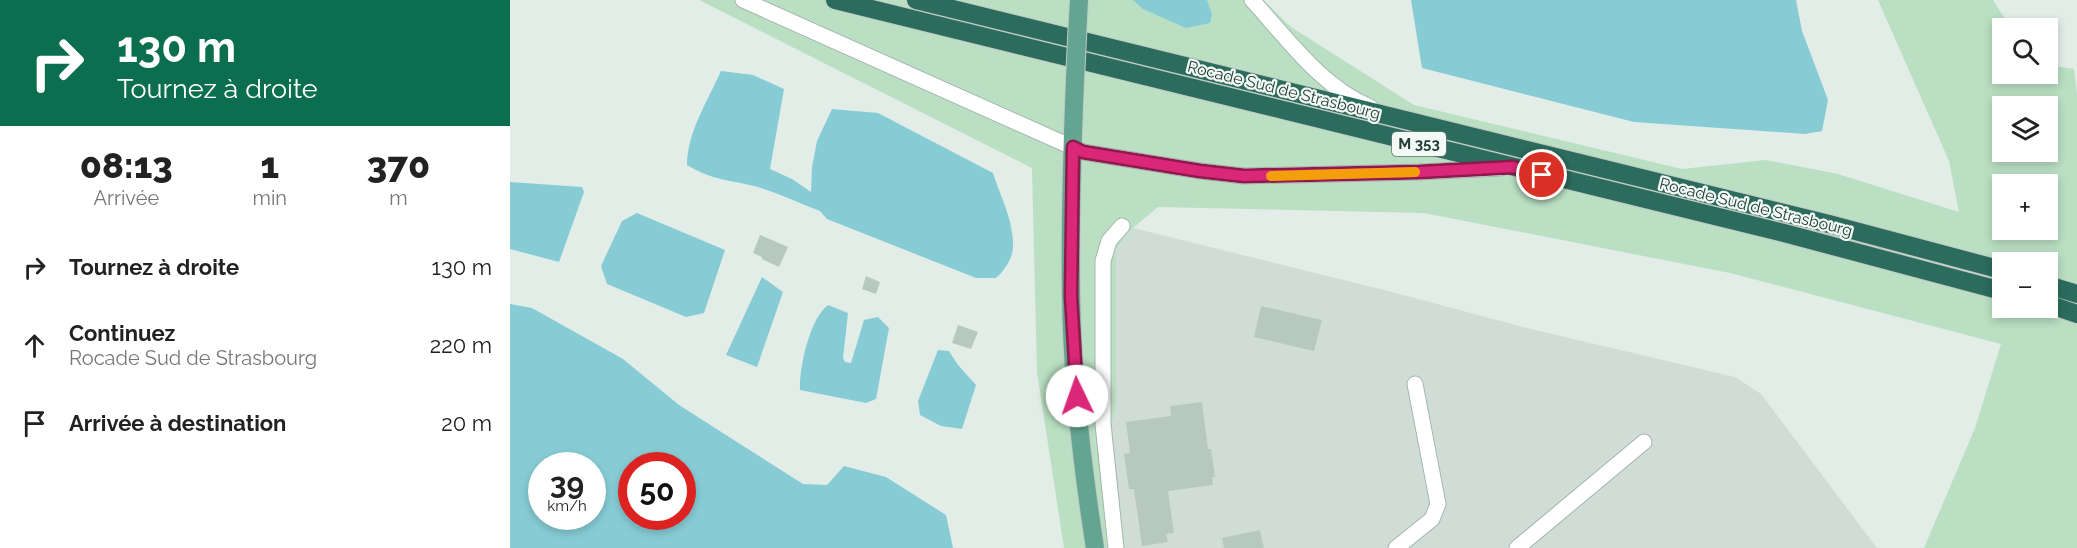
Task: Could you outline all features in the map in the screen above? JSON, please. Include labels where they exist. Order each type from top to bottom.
[{"type":"highway","name":"Rocade Sud de Strasbourg","points":[[835,0],[1784,233],[1992,288]]},
{"type":"highway","name":"Rocade Sud de Strasbourg","points":[[916,0],[1840,227],[1992,267]]},
{"type":"highway","points":[[2058,288],[2077,294]]},
{"type":"highway","points":[[2058,307],[2077,314]]},
{"type":"main road","points":[[1079,9],[1073,147],[1072,307],[1086,494],[1095,548]]},
{"type":"street","points":[[743,0],[1083,152],[1244,176],[1419,172],[1513,167]]},
{"type":"street","points":[[1252,0],[1310,64],[1341,91],[1360,103],[1398,119]]},
{"type":"street","points":[[1116,548],[1103,423],[1103,261],[1109,241],[1122,226]]},
{"type":"street","points":[[1396,548],[1432,519],[1438,504],[1415,384]]},
{"type":"street","points":[[1517,548],[1644,442]]},
{"type":"shaded area","points":[[1133,228],[1531,329],[1735,377],[1761,394],[1877,548],[1125,548],[1111,430],[1116,406],[1116,249]]},
{"type":"green space","points":[[699,0],[1263,0],[1291,27],[1414,105],[1682,169],[1766,160],[1838,174],[1959,212],[1949,161],[1878,0],[1993,0],[2005,18],[1992,18],[1992,84],[2058,84],[2058,67],[2074,69],[2077,94],[2077,548],[1924,548],[1975,428],[2001,344],[1730,273],[1424,213],[1158,207],[1133,228],[1116,249],[1116,406],[1111,430],[1125,548],[1064,548],[1037,372],[1032,168]]},
{"type":"water","points":[[1133,0],[1207,0],[1212,14],[1210,23],[1186,28],[1143,9]]},
{"type":"water","points":[[1411,0],[1796,0],[1802,31],[1828,100],[1822,131],[1805,134],[1634,122],[1422,68]]},
{"type":"water","points":[[721,71],[753,75],[784,89],[770,169],[792,179],[811,192],[812,167],[817,141],[832,109],[878,113],[993,173],[1009,218],[1013,237],[1012,255],[1005,268],[996,278],[976,278],[827,219],[820,211],[758,187],[714,177],[687,165],[694,129]]},
{"type":"water","points":[[510,182],[582,187],[584,192],[559,262],[510,249]]},
{"type":"water","points":[[637,213],[725,250],[704,313],[686,317],[607,284],[601,266],[622,221]]},
{"type":"water","points":[[762,277],[783,292],[757,367],[726,355]]},
{"type":"water","points":[[510,304],[532,308],[623,359],[679,405],[803,484],[827,485],[844,466],[886,477],[946,515],[953,548],[510,548]]},
{"type":"water","points":[[828,305],[848,313],[843,358],[845,362],[851,363],[864,320],[878,317],[889,328],[876,399],[866,403],[800,390],[801,369],[807,344],[816,321]]},
{"type":"water","points":[[938,350],[949,351],[976,385],[962,429],[941,426],[920,415],[918,401]]},
{"type":"building","points":[[760,235],[788,247],[779,267],[753,253]]},
{"type":"building","points":[[866,276],[880,282],[876,294],[862,289]]},
{"type":"building","points":[[1261,306],[1322,320],[1314,351],[1254,337]]},
{"type":"building","points":[[958,325],[978,332],[971,349],[952,343]]},
{"type":"building","points":[[1202,402],[1208,449],[1211,449],[1215,477],[1212,477],[1213,485],[1168,491],[1174,533],[1166,534],[1168,542],[1142,546],[1134,489],[1129,489],[1124,454],[1130,453],[1126,422],[1171,416],[1170,406]]},
{"type":"building","points":[[1260,530],[1264,548],[1224,548],[1222,538]]},
{"type":"slow traffic","points":[[1271,176],[1415,172]]},
{"type":"route","points":[[1077,396],[1071,296],[1073,147],[1083,152],[1244,176],[1419,172],[1513,167],[1542,175]]}]
